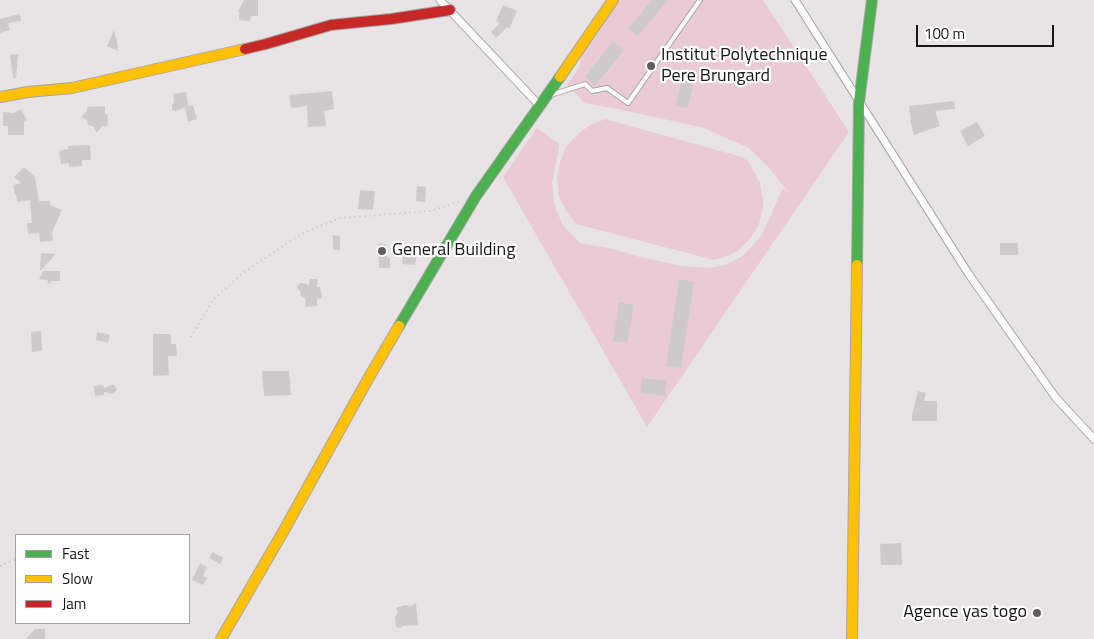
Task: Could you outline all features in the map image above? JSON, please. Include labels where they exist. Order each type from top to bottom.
[{"type":"street","points":[[440,0],[540,106]]},
{"type":"street","points":[[221,639],[368,379],[476,196],[613,0]]},
{"type":"street","points":[[795,0],[968,273],[1056,398],[1094,439]]},
{"type":"street","points":[[852,639],[859,102],[872,0]]},
{"type":"street","points":[[0,97],[72,88],[266,44],[331,25],[391,19],[450,10]]},
{"type":"lane","points":[[548,95],[557,94],[585,84],[592,91],[607,88],[628,103],[700,0]]},
{"type":"path","points":[[191,336],[213,300],[243,273],[301,234],[340,218],[430,211],[476,196]]},
{"type":"path","points":[[0,566],[15,559]]},
{"type":"shaded area","points":[[620,0],[763,0],[849,132],[647,427],[503,177],[537,128],[559,144],[552,182],[554,203],[562,224],[580,243],[682,266],[708,268],[725,265],[743,256],[762,235],[783,188],[791,196],[771,170],[749,148],[704,128],[585,103],[567,85],[579,68],[582,55]]},
{"type":"shaded area","points":[[605,119],[742,157],[749,162],[760,183],[763,200],[759,224],[750,239],[738,251],[714,260],[576,224],[566,211],[559,196],[557,179],[560,162],[566,147],[577,135],[590,125]]},
{"type":"building","points":[[244,0],[258,0],[258,16],[251,16],[250,21],[239,20],[238,11]]},
{"type":"building","points":[[652,0],[668,0],[638,36],[628,29]]},
{"type":"building","points":[[503,5],[517,11],[509,29],[507,27],[496,38],[491,32],[500,23],[496,21]]},
{"type":"building","points":[[19,14],[21,21],[8,23],[10,30],[0,33],[0,19]]},
{"type":"building","points":[[114,30],[117,41],[118,51],[107,46]]},
{"type":"building","points":[[613,41],[624,50],[595,86],[585,77]]},
{"type":"building","points":[[18,54],[16,78],[13,78],[10,55]]},
{"type":"building","points":[[684,69],[696,71],[688,108],[676,106]]},
{"type":"building","points":[[332,91],[334,109],[324,111],[326,126],[308,127],[307,106],[291,108],[289,95]]},
{"type":"building","points":[[186,92],[188,106],[176,111],[172,110],[173,94]]},
{"type":"building","points":[[954,101],[955,109],[935,111],[940,126],[914,135],[909,106]]},
{"type":"building","points":[[193,105],[197,119],[188,122],[185,107]]},
{"type":"building","points":[[105,106],[108,126],[102,126],[97,133],[93,126],[88,125],[87,120],[81,117],[87,111],[87,107]]},
{"type":"building","points":[[21,109],[27,120],[24,121],[24,135],[8,135],[8,126],[3,126],[3,112],[14,113]]},
{"type":"building","points":[[977,122],[985,136],[968,146],[960,131]]},
{"type":"building","points":[[90,145],[91,160],[82,160],[82,166],[69,167],[69,163],[61,164],[59,151],[68,149],[68,146]]},
{"type":"building","points":[[24,167],[35,177],[39,201],[50,201],[50,205],[62,210],[52,232],[53,241],[40,242],[39,233],[28,234],[27,223],[32,223],[30,200],[17,202],[13,185],[21,183],[14,177]]},
{"type":"building","points":[[417,186],[426,187],[425,202],[416,201]]},
{"type":"building","points":[[360,190],[375,191],[373,210],[358,209]]},
{"type":"building","points":[[333,235],[340,236],[340,250],[333,250]]},
{"type":"building","points":[[1000,243],[1018,243],[1018,255],[1000,255]]},
{"type":"building","name":"General Building","points":[[378,244],[386,244],[387,258],[390,258],[390,268],[379,268]]},
{"type":"building","points":[[404,245],[418,247],[415,265],[402,264]]},
{"type":"building","points":[[41,253],[56,254],[40,271]]},
{"type":"building","points":[[43,271],[60,271],[60,281],[52,281],[49,284],[47,280],[39,279]]},
{"type":"building","points":[[310,279],[318,279],[317,287],[320,287],[322,298],[317,299],[317,306],[306,307],[305,298],[300,295],[301,293],[297,287],[300,283],[309,285]]},
{"type":"building","points":[[679,279],[694,282],[681,368],[666,366]]},
{"type":"building","points":[[619,302],[634,305],[627,343],[613,341]]},
{"type":"building","points":[[41,331],[42,351],[32,352],[31,332]]},
{"type":"building","points":[[97,332],[110,335],[108,343],[96,340]]},
{"type":"building","points":[[153,334],[171,334],[171,344],[176,344],[177,356],[168,356],[169,375],[153,376]]},
{"type":"building","points":[[262,371],[289,371],[291,395],[264,396]]},
{"type":"building","points":[[642,378],[667,381],[665,396],[640,392]]},
{"type":"building","points":[[103,385],[104,388],[114,385],[117,389],[113,394],[104,392],[104,395],[95,396],[94,386]]},
{"type":"building","points":[[918,391],[926,393],[924,401],[937,401],[937,421],[912,421]]},
{"type":"building","points":[[901,543],[902,565],[881,565],[880,544]]},
{"type":"building","points":[[213,552],[223,558],[220,564],[209,558]]},
{"type":"building","points":[[200,563],[207,567],[203,576],[207,578],[203,585],[192,580]]},
{"type":"building","points":[[416,603],[418,625],[396,627],[395,617],[398,612],[396,608],[405,605],[411,606]]},
{"type":"building","points":[[35,629],[45,629],[45,639],[26,639]]},
{"type":"traffic: fast","points":[[857,265],[859,102],[872,0]]},
{"type":"traffic: fast","points":[[399,326],[476,196],[560,77]]},
{"type":"traffic: slow","points":[[560,77],[613,0]]},
{"type":"traffic: slow","points":[[0,97],[72,88],[245,49]]},
{"type":"traffic: slow","points":[[852,639],[857,265]]},
{"type":"traffic: slow","points":[[221,639],[399,326]]},
{"type":"traffic: jam","points":[[245,49],[331,25],[391,19],[450,10]]},
{"type":"place","name":"Institut Polytechnique Pere Brungard","points":[[651,66]]},
{"type":"place","name":"General Building","points":[[382,251]]},
{"type":"place","name":"Agence yas togo","points":[[1037,613]]}]
